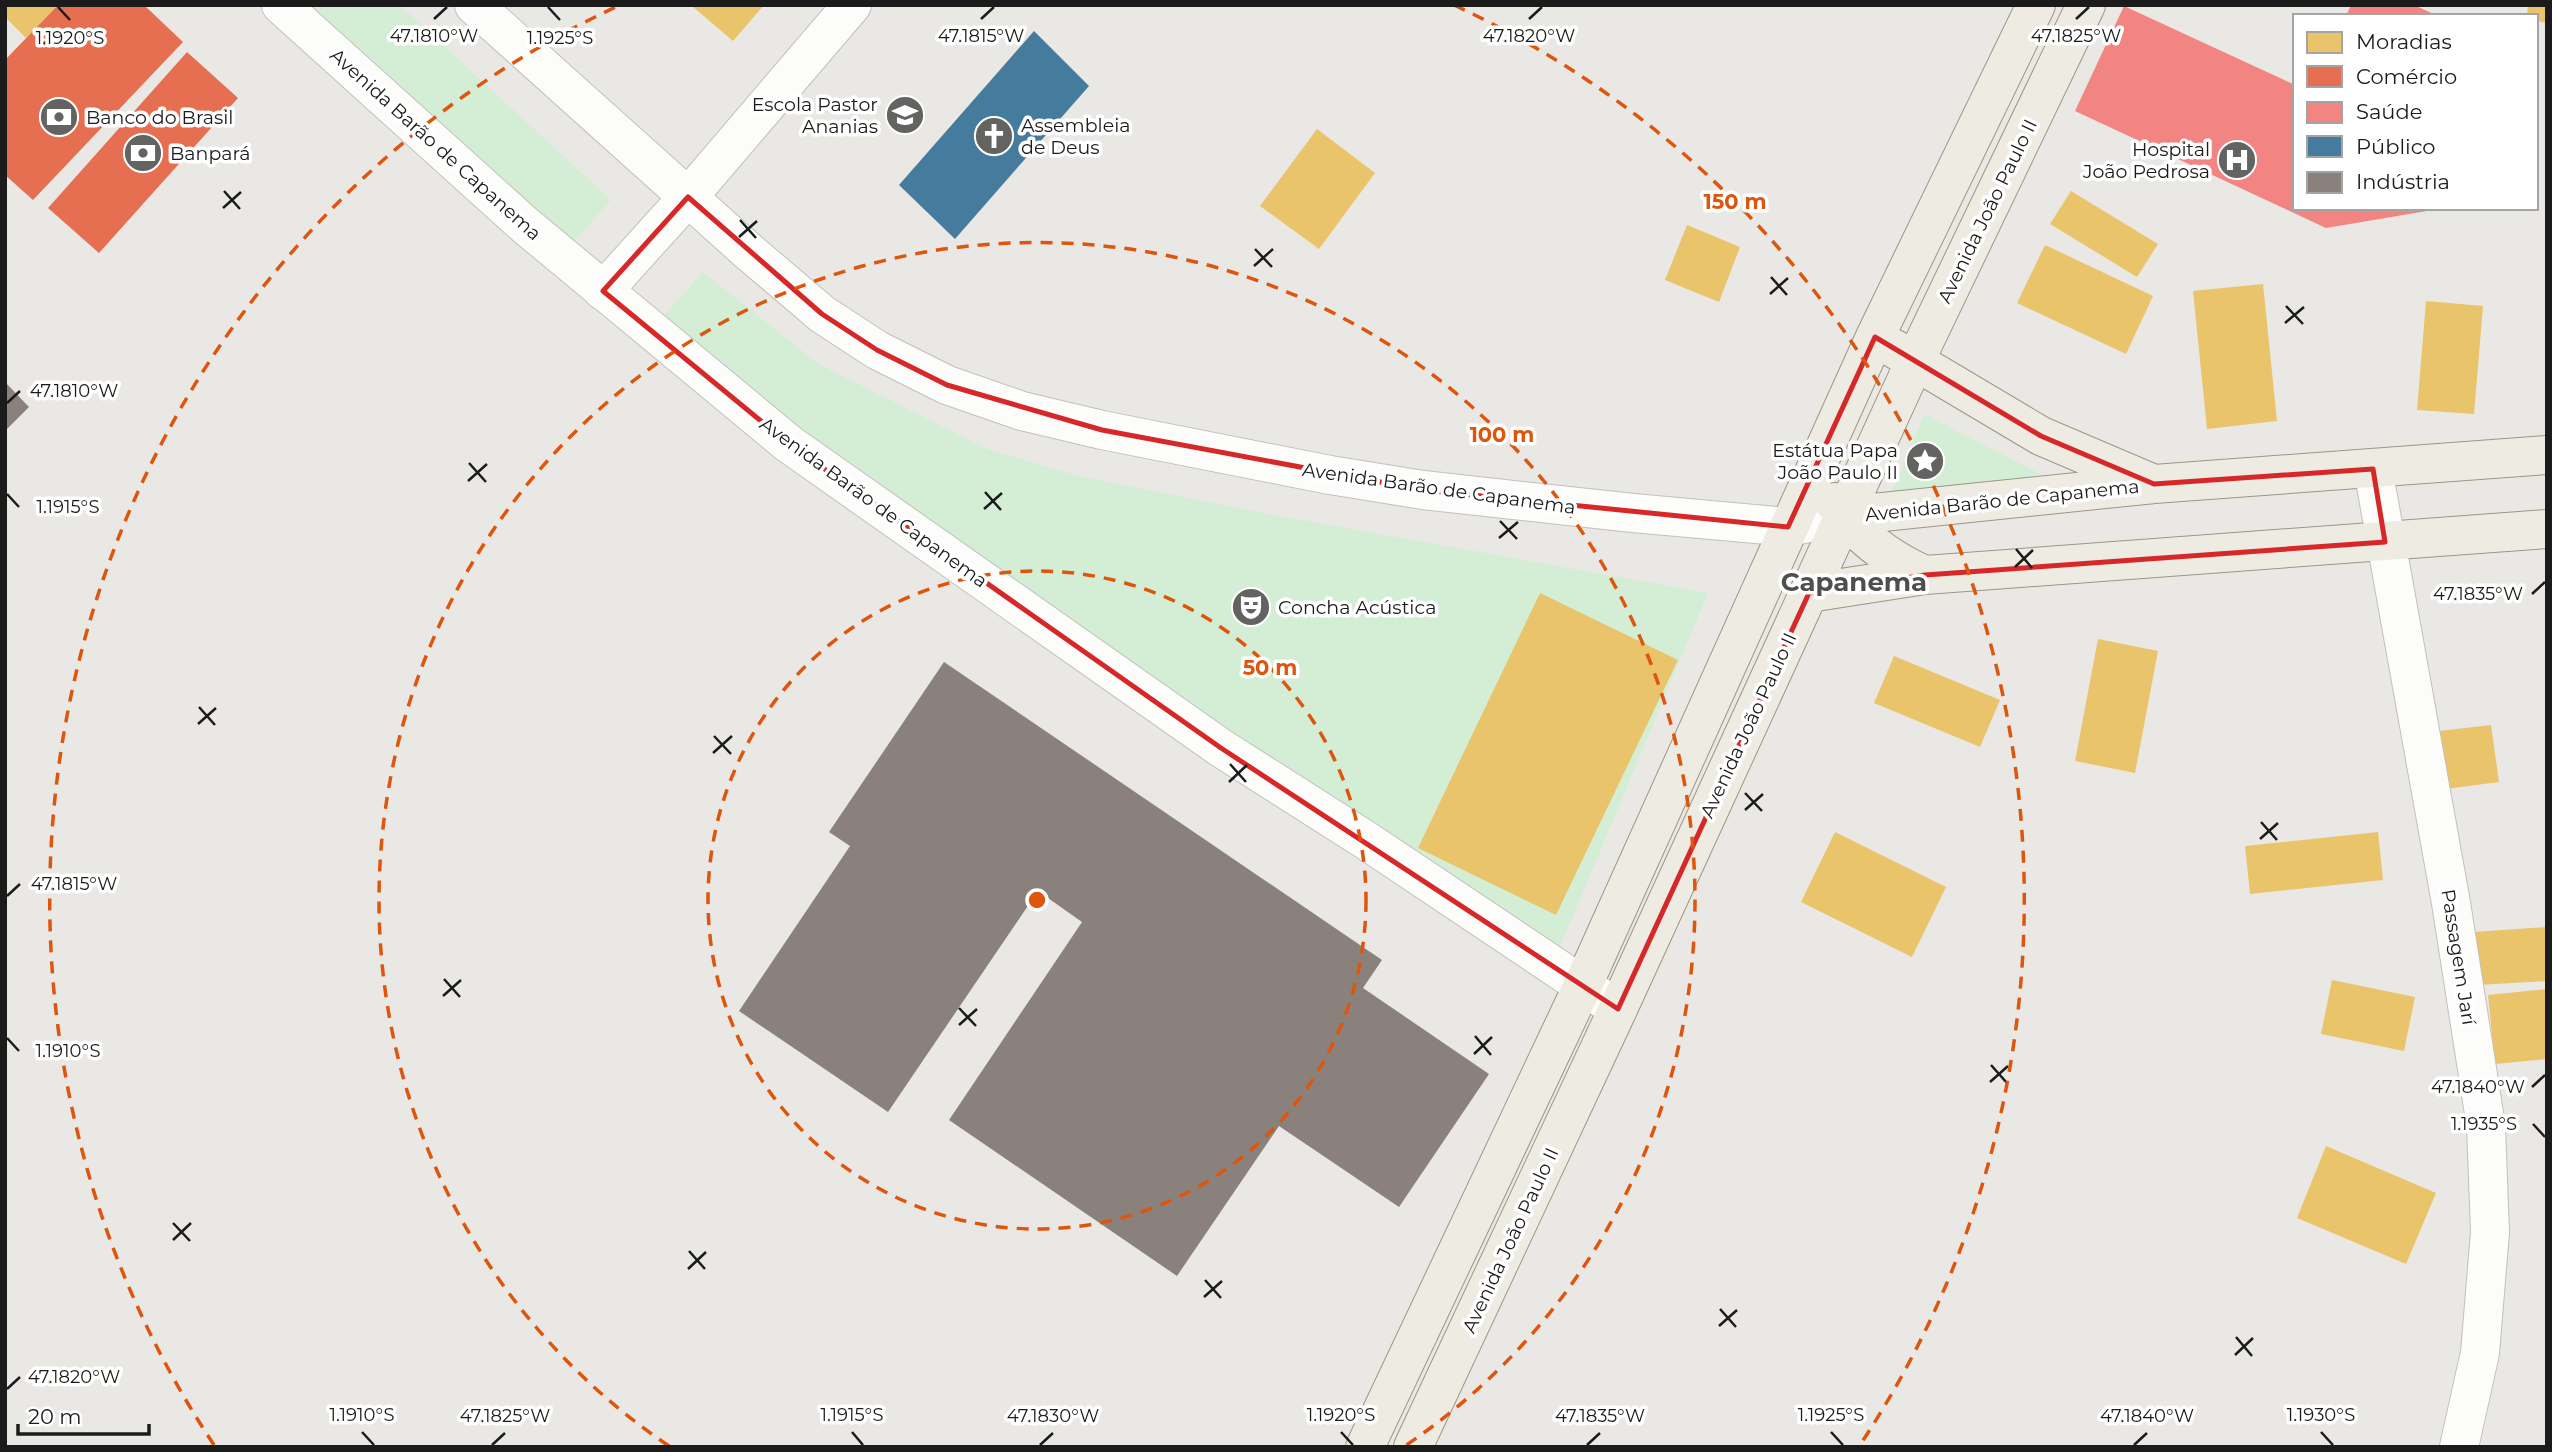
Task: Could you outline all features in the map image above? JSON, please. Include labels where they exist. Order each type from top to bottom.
[{"type":"main road","points":[[1365,1447],[1583,985],[1875,337],[2036,5]]},
{"type":"main road","name":"Avenida João Paulo II","points":[[1412,1447],[1618,1009],[1915,361],[2086,5]]},
{"type":"main road","points":[[1875,337],[2041,436],[2154,484]]},
{"type":"main road","name":"Avenida Barão de Capanema","points":[[1844,516],[2154,484],[2547,454]]},
{"type":"main road","points":[[1813,472],[1844,516],[1877,548],[1900,565],[1924,575]]},
{"type":"main road","points":[[1809,593],[1924,575],[2547,529]]},
{"type":"street","name":"Avenida Barão de Capanema","points":[[281,5],[526,226],[789,444],[1221,748],[1367,841],[1618,1009]]},
{"type":"street","name":"Avenida Barão de Capanema","points":[[474,5],[822,314],[877,350],[947,385],[1022,411],[1102,430],[1330,475],[1423,490],[1788,527],[1844,516]]},
{"type":"street","points":[[603,291],[688,197],[852,5]]},
{"type":"street","name":"Passagem Jarí","points":[[2373,469],[2451,903],[2486,1126],[2490,1232],[2483,1326],[2480,1353],[2459,1447]]},
{"type":"highlighted area","points":[[688,197],[822,314],[877,350],[947,385],[1102,430],[1423,490],[1788,527],[1875,337],[2041,436],[2154,484],[2373,469],[2385,542],[1925,575],[1809,593],[1618,1009],[1221,748],[789,444],[603,291]]},
{"type":"green space","points":[[298,5],[400,5],[611,200],[568,248]]},
{"type":"green space","points":[[703,272],[820,365],[987,449],[1079,476],[1273,515],[1708,593],[1548,976],[863,478],[661,319]]},
{"type":"green space","points":[[1924,414],[2068,488],[1885,509]]},
{"type":"building: Moradias","points":[[5,5],[58,5],[26,38],[5,17]]},
{"type":"building: Moradias","points":[[691,5],[764,5],[733,41]]},
{"type":"building: Moradias","points":[[2528,5],[2547,5],[2547,23],[2538,21],[2538,14],[2527,14]]},
{"type":"building: Moradias","points":[[1317,129],[1375,173],[1319,249],[1260,206]]},
{"type":"building: Moradias","points":[[2071,191],[2158,244],[2137,277],[2050,224]]},
{"type":"building: Moradias","points":[[1687,225],[1740,247],[1719,302],[1665,280]]},
{"type":"building: Moradias","points":[[2045,245],[2153,296],[2126,354],[2017,303]]},
{"type":"building: Moradias","points":[[2263,284],[2277,421],[2207,429],[2193,291]]},
{"type":"building: Moradias","points":[[2426,301],[2483,306],[2474,414],[2417,410]]},
{"type":"building: Moradias","points":[[1540,593],[1678,660],[1556,915],[1418,848]]},
{"type":"building: Moradias","points":[[2098,639],[2158,651],[2135,773],[2075,761]]},
{"type":"building: Moradias","points":[[1894,656],[2000,700],[1980,747],[1874,703]]},
{"type":"building: Moradias","points":[[2491,725],[2499,782],[2430,791],[2422,733]]},
{"type":"building: Moradias","points":[[1835,832],[1946,887],[1912,957],[1801,902]]},
{"type":"building: Moradias","points":[[2378,832],[2383,880],[2250,894],[2245,846]]},
{"type":"building: Moradias","points":[[2547,927],[2547,981],[2478,985],[2474,932]]},
{"type":"building: Moradias","points":[[2332,980],[2415,997],[2404,1051],[2321,1034]]},
{"type":"building: Moradias","points":[[2547,989],[2547,1059],[2495,1064],[2488,995]]},
{"type":"building: Moradias","points":[[2326,1146],[2436,1193],[2406,1264],[2297,1218]]},
{"type":"building: Comércio","name":"Banco do Brasil","points":[[58,5],[144,5],[183,42],[33,200],[5,175],[5,60]]},
{"type":"building: Comércio","name":"Banpará","points":[[187,52],[238,98],[99,253],[48,208]]},
{"type":"building: Saúde","points":[[2351,5],[2414,5],[2434,14],[2347,14]]},
{"type":"building: Saúde","name":"Hospital João Pedrosa","points":[[2124,6],[2293,84],[2293,210],[2433,210],[2326,228],[2075,111]]},
{"type":"building: Público","name":"Assembleia de Deus","points":[[1034,31],[1089,86],[955,239],[899,185]]},
{"type":"building: Indústria","points":[[5,382],[29,407],[5,431]]},
{"type":"building: Indústria","points":[[944,662],[1382,960],[1363,988],[1489,1074],[1399,1207],[1279,1126],[1177,1276],[949,1120],[1082,922],[1038,891],[888,1112],[739,1011],[850,846],[829,832]]},
{"type":"place","name":"Escola Pastor Ananias","points":[[905,115]]},
{"type":"place","name":"Banco do Brasil","points":[[59,117]]},
{"type":"place","name":"Assembleia de Deus","points":[[994,136]]},
{"type":"place","name":"Banpará","points":[[143,153]]},
{"type":"place","name":"Hospital João Pedrosa","points":[[2237,160]]},
{"type":"place","name":"Estátua Papa João Paulo II","points":[[1925,461]]},
{"type":"place","name":"Concha Acústica","points":[[1251,607]]},
{"type":"district","name":"Capanema","points":[[1854,582]]}]
